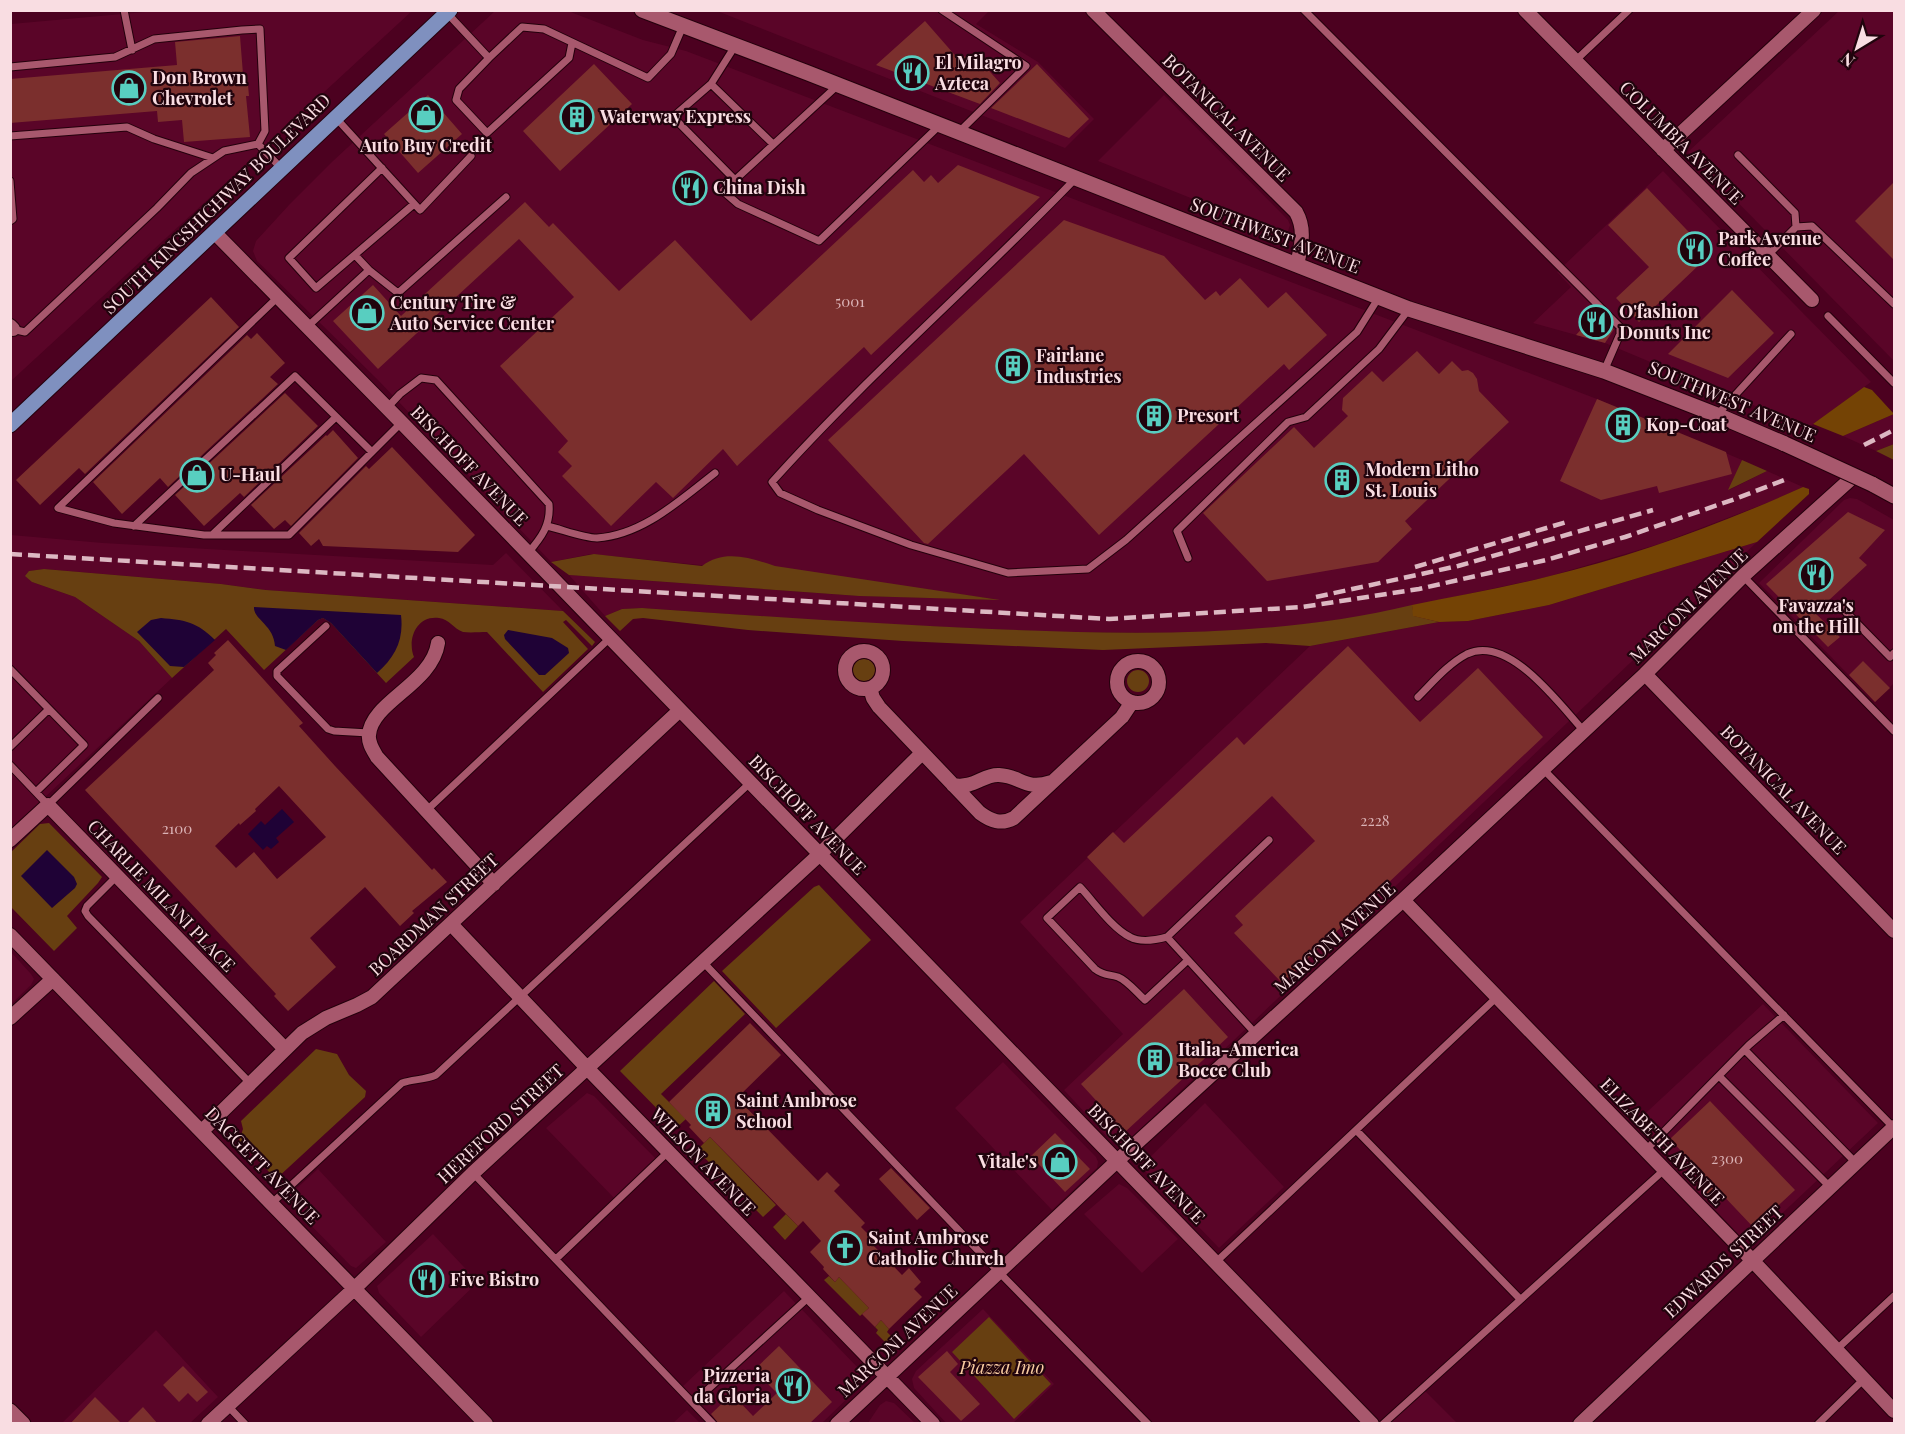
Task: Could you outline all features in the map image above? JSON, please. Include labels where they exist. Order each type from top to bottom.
[{"type":"main road","name":"SOUTH KINGSHIGHWAY BOULEVARD","points":[[10,426],[448,12]]},
{"type":"street","name":"SOUTHWEST AVENUE","points":[[642,10],[1409,309],[1604,371],[1785,444],[1894,496]]},
{"type":"street","name":"BOTANICAL AVENUE","points":[[1093,10],[1296,213],[1302,223],[1297,265]]},
{"type":"street","name":"COLUMBIA AVENUE","points":[[1525,10],[1812,300]]},
{"type":"street","points":[[1663,150],[1814,10]]},
{"type":"street","name":"BISCHOFF AVENUE","points":[[215,233],[751,782],[1372,1424]]},
{"type":"street","name":"MARCONI AVENUE","points":[[837,1424],[1117,1161],[1403,900],[1645,674],[1743,576],[1854,476]]},
{"type":"street","points":[[438,643],[426,670],[382,712],[369,733],[371,747],[377,757],[494,884]]},
{"type":"street","name":"BOTANICAL AVENUE","points":[[1645,674],[1894,931]]},
{"type":"street","points":[[870,688],[879,707],[953,785],[987,818],[1007,822],[1122,717],[1132,702]]},
{"type":"street","name":"BOARDMAN STREET","points":[[202,1131],[285,1049],[313,1025],[372,997],[680,710]]},
{"type":"street","name":"HEREFORD STREET","points":[[208,1424],[355,1288],[473,1173],[820,854],[922,753]]},
{"type":"street","points":[[953,785],[970,785],[999,775],[1030,785],[1040,786],[1053,781]]},
{"type":"street","points":[[10,840],[48,804]]},
{"type":"street","name":"CHARLIE MILANI PLACE","points":[[48,804],[285,1049]]},
{"type":"street","name":"ELIZABETH AVENUE","points":[[1403,900],[1752,1260],[1894,1411]]},
{"type":"street","name":"WILSON AVENUE","points":[[451,924],[668,1152],[933,1424]]},
{"type":"street","name":"DAGGETT AVENUE","points":[[10,935],[486,1424]]},
{"type":"street","points":[[10,1018],[53,979]]},
{"type":"street","name":"EDWARDS STREET","points":[[1580,1424],[1894,1127]]},
{"type":"street","points":[[10,1411],[23,1424]]},
{"type":"lane","points":[[124,10],[132,50]]},
{"type":"lane","points":[[942,10],[1026,66],[959,132]]},
{"type":"lane","points":[[1304,10],[1620,327],[1620,334],[1604,371]]},
{"type":"lane","points":[[1575,61],[1629,10]]},
{"type":"lane","points":[[448,12],[489,58]]},
{"type":"lane","points":[[572,42],[569,58],[487,133],[456,100],[459,89],[522,27],[544,29],[572,42],[648,78],[670,54],[683,26]]},
{"type":"lane","points":[[10,67],[115,57],[154,39],[260,29],[265,131],[258,144]]},
{"type":"lane","points":[[735,45],[711,84],[673,117],[735,180]]},
{"type":"lane","points":[[711,84],[773,144]]},
{"type":"lane","points":[[838,85],[723,191],[738,204],[819,241],[940,125]]},
{"type":"lane","points":[[336,118],[420,210],[471,156]]},
{"type":"lane","points":[[10,136],[127,127],[154,139],[213,158]]},
{"type":"lane","points":[[11,329],[25,332],[192,172],[224,151],[258,144]]},
{"type":"lane","points":[[258,144],[282,170]]},
{"type":"lane","points":[[1738,155],[1795,213],[1796,227]]},
{"type":"lane","points":[[382,168],[289,258],[316,288],[414,204]]},
{"type":"lane","points":[[1076,179],[816,432],[772,482],[780,493],[911,545],[1008,573],[1088,569],[1126,540],[1357,332],[1379,297]]},
{"type":"lane","points":[[10,181],[14,219],[10,221]]},
{"type":"lane","points":[[355,255],[369,270],[398,293],[506,197]]},
{"type":"lane","points":[[1768,255],[1796,227],[1812,226],[1894,304]]},
{"type":"lane","points":[[307,327],[369,270]]},
{"type":"lane","points":[[278,297],[58,508],[114,523],[204,535],[289,535],[402,423]]},
{"type":"lane","points":[[1188,558],[1177,531],[1288,422],[1306,417],[1379,349],[1409,309]]},
{"type":"lane","points":[[1828,316],[1894,383]]},
{"type":"lane","points":[[1717,415],[1791,334]]},
{"type":"lane","points":[[134,526],[295,376],[372,452]]},
{"type":"lane","points":[[387,408],[400,394],[421,378],[436,380],[549,504],[550,518],[543,536],[528,553]]},
{"type":"lane","points":[[213,534],[336,417]]},
{"type":"lane","points":[[547,526],[595,538],[634,529],[652,520],[715,473]]},
{"type":"lane","points":[[1743,576],[1894,731]]},
{"type":"lane","points":[[1841,607],[1890,657],[1894,653]]},
{"type":"lane","points":[[326,626],[277,671],[277,676],[328,729],[334,732],[369,733]]},
{"type":"lane","points":[[426,811],[610,638]]},
{"type":"lane","points":[[1418,697],[1455,662],[1469,653],[1481,651],[1503,654],[1538,681],[1584,731]]},
{"type":"lane","points":[[10,669],[84,745],[36,792]]},
{"type":"lane","points":[[10,765],[48,804],[158,698]]},
{"type":"lane","points":[[10,747],[49,709]]},
{"type":"lane","points":[[1543,769],[1894,1127]]},
{"type":"lane","points":[[272,1203],[402,1083],[436,1076],[751,782]]},
{"type":"lane","points":[[1188,960],[1145,1000],[1116,976],[1101,974],[1095,969],[1047,918],[1080,887],[1112,922],[1131,938],[1155,940],[1167,937],[1269,840]]},
{"type":"lane","points":[[117,876],[87,906],[85,911],[88,916],[250,1083]]},
{"type":"lane","points":[[1167,937],[1256,1034]]},
{"type":"lane","points":[[702,962],[998,1272],[1148,1424]]},
{"type":"lane","points":[[1216,1262],[1497,997]]},
{"type":"lane","points":[[1645,1151],[1745,1050],[1784,1015]]},
{"type":"lane","points":[[1745,1050],[1856,1163]]},
{"type":"lane","points":[[1719,1076],[1830,1187]]},
{"type":"lane","points":[[1356,1130],[1520,1299]]},
{"type":"lane","points":[[556,1259],[668,1152]]},
{"type":"lane","points":[[1383,1424],[1664,1170]]},
{"type":"lane","points":[[473,1173],[713,1424]]},
{"type":"lane","points":[[1836,1350],[1894,1296]]},
{"type":"lane","points":[[693,1402],[809,1297]]},
{"type":"lane","points":[[1818,1424],[1864,1379]]},
{"type":"lane","points":[[227,1405],[245,1424]]},
{"type":"lane","points":[[699,1424],[705,1415]]},
{"type":"shaded area","points":[[167,10],[412,11],[11,381],[11,24]]},
{"type":"shaded area","points":[[495,11],[568,11],[643,40],[686,51],[1597,399],[1742,460],[1729,490],[1767,471],[1803,487],[1659,544],[1547,577],[1366,616],[1278,628],[1181,633],[1056,632],[855,623],[642,608],[622,609],[605,616],[569,575],[859,596],[993,599],[869,582],[591,554],[551,562],[378,380],[257,261],[253,251],[256,241],[289,205],[333,161]]},
{"type":"shaded area","points":[[717,11],[989,11],[976,24],[1038,62],[1094,119],[1065,148]]},
{"type":"shaded area","points":[[1839,11],[1894,11],[1894,361],[1688,152]]},
{"type":"shaded area","points":[[1164,95],[1288,220],[1290,225],[1288,231],[1283,235],[1098,161]]},
{"type":"shaded area","points":[[1663,171],[1871,382],[1808,428],[1605,343],[1533,323],[1571,287],[1557,272]]},
{"type":"shaded area","points":[[1864,387],[1872,390],[1894,414],[1843,436],[1813,424]]},
{"type":"shaded area","points":[[1894,414],[1894,444],[1876,451],[1843,436]]},
{"type":"shaded area","points":[[1803,487],[1809,489],[1809,494],[1757,542],[1549,605],[1468,621],[1439,622],[1413,616],[1412,605],[1579,569],[1709,526]]},
{"type":"shaded area","points":[[1857,499],[1894,520],[1894,683],[1875,702],[1759,583],[1844,500]]},
{"type":"shaded area","points":[[11,535],[103,543],[493,565],[506,553],[563,611],[266,590],[44,569],[29,571],[32,582],[75,597],[139,641],[172,678],[11,829]]},
{"type":"shaded area","points":[[1757,542],[1128,1141],[1120,1144],[1111,1141],[1064,1090],[1123,1034],[1020,922],[1310,646],[1439,622],[1468,621],[1549,605]]},
{"type":"shaded area","points":[[254,607],[401,615],[401,632],[397,647],[389,661],[377,673],[331,623],[323,618],[286,650],[275,646],[271,633],[257,615]]},
{"type":"shaded area","points":[[161,618],[190,623],[215,640],[184,667],[170,666],[137,632],[151,620]]},
{"type":"shaded area","points":[[508,630],[552,638],[568,648],[569,653],[545,675],[539,675],[505,639],[504,635]]},
{"type":"shaded area","points":[[282,809],[294,822],[276,838],[279,842],[271,849],[267,846],[263,850],[248,834],[261,821],[265,825]]},
{"type":"shaded area","points":[[47,850],[74,877],[77,884],[52,908],[21,876]]},
{"type":"shaded area","points":[[11,952],[34,979],[31,985],[11,1004]]},
{"type":"shaded area","points":[[1763,1004],[1878,1123],[1755,1239],[1748,1241],[1739,1235],[1634,1124]]},
{"type":"shaded area","points":[[1003,1062],[1096,1157],[1098,1162],[1097,1168],[1052,1210],[955,1108]]},
{"type":"shaded area","points":[[587,1093],[594,1096],[656,1159],[615,1199],[546,1128]]},
{"type":"shaded area","points":[[1205,1103],[1284,1187],[1219,1248],[1145,1171],[1143,1164]]},
{"type":"shaded area","points":[[318,1169],[386,1242],[356,1268],[351,1266],[285,1199]]},
{"type":"shaded area","points":[[1119,1184],[1127,1188],[1178,1239],[1142,1273],[1084,1214]]},
{"type":"shaded area","points":[[433,1234],[478,1282],[421,1337],[379,1293],[377,1286]]},
{"type":"shaded area","points":[[784,1291],[861,1371],[865,1379],[821,1424],[719,1423],[683,1386]]},
{"type":"shaded area","points":[[983,1309],[1054,1384],[1013,1423],[947,1424],[914,1388],[912,1379],[916,1371]]},
{"type":"shaded area","points":[[156,1330],[218,1397],[190,1423],[61,1424]]},
{"type":"shaded area","points":[[1425,1391],[1457,1423],[1389,1423]]},
{"type":"shaded area","points":[[886,1401],[894,1403],[915,1423],[868,1423],[880,1405]]},
{"type":"shaded area","points":[[687,1410],[700,1423],[673,1423]]},
{"type":"green space","points":[[1894,444],[1894,460],[1876,451]]},
{"type":"green space","points":[[1742,460],[1767,471],[1728,490]]},
{"type":"green space","points":[[594,554],[702,566],[719,558],[738,557],[775,566],[1000,600],[859,596],[569,575],[551,562]]},
{"type":"green space","points":[[44,569],[266,590],[563,611],[595,642],[592,646],[566,620],[563,622],[588,649],[543,692],[487,632],[463,632],[443,619],[431,618],[424,620],[415,630],[412,643],[414,657],[386,683],[331,623],[323,618],[318,620],[264,670],[226,629],[172,678],[139,641],[75,597],[32,582],[25,576],[29,571]]},
{"type":"green space","points":[[1412,605],[1414,616],[1439,622],[1310,646],[1266,643],[1103,650],[903,641],[748,630],[643,618],[633,619],[620,631],[605,616],[622,609],[642,608],[948,627],[1150,633],[1203,632],[1308,624]]},
{"type":"green space","points":[[864,659],[872,662],[875,670],[872,678],[864,681],[856,678],[853,670],[856,662]]},
{"type":"green space","points":[[1138,670],[1146,673],[1149,681],[1146,689],[1138,692],[1130,689],[1127,681],[1130,673]]},
{"type":"green space","points":[[49,823],[102,877],[67,916],[77,928],[54,951],[11,907],[11,852],[40,824]]},
{"type":"green space","points":[[819,885],[871,940],[776,1028],[722,971],[814,887]]},
{"type":"green space","points":[[714,981],[745,1014],[661,1094],[686,1119],[676,1128],[620,1071]]},
{"type":"green space","points":[[316,1049],[337,1054],[349,1075],[366,1091],[365,1097],[276,1179],[239,1141],[243,1129],[241,1121]]},
{"type":"green space","points":[[710,1137],[776,1205],[763,1217],[697,1150]]},
{"type":"green space","points":[[786,1214],[798,1226],[785,1240],[773,1227]]},
{"type":"green space","points":[[829,1276],[835,1282],[839,1277],[869,1308],[860,1316],[824,1280]]},
{"type":"green space","name":"Piazza Imo","points":[[989,1317],[1051,1384],[1014,1419],[952,1352]]},
{"type":"green space","points":[[881,1320],[889,1329],[887,1332],[894,1339],[888,1345],[876,1333],[878,1330],[875,1327]]},
{"type":"building","points":[[925,21],[960,61],[965,56],[976,68],[983,64],[1000,83],[980,104],[876,65]]},
{"type":"building","name":"Don Brown Chevrolet","points":[[240,36],[243,74],[247,74],[249,96],[246,96],[250,137],[184,142],[182,120],[158,122],[157,111],[10,123],[10,79],[177,65],[175,42]]},
{"type":"building","name":"Waterway Express","points":[[594,64],[632,104],[560,171],[523,131]]},
{"type":"building","points":[[1037,64],[1089,119],[1069,138],[991,108]]},
{"type":"building","name":"Auto Buy Credit","points":[[428,95],[462,134],[418,173],[384,134]]},
{"type":"building","points":[[958,165],[1040,197],[871,355],[864,347],[737,466],[723,449],[673,498],[656,482],[611,526],[562,476],[572,466],[558,452],[568,441],[500,366],[574,297],[519,239],[378,369],[333,321],[373,285],[401,316],[525,202],[549,227],[553,223],[619,291],[675,240],[751,321],[913,170],[924,182],[931,175],[938,183]]},
{"type":"building","points":[[1894,182],[1894,260],[1855,221]]},
{"type":"building","points":[[1647,188],[1704,248],[1694,258],[1700,264],[1639,322],[1616,298],[1649,267],[1608,225]]},
{"type":"building","name":"Fairlane Industries","points":[[1064,220],[1164,256],[1205,300],[1216,291],[1220,296],[1240,278],[1268,308],[1286,292],[1327,335],[1289,370],[1284,364],[1099,535],[1024,454],[928,544],[924,543],[828,440]]},
{"type":"building","points":[[1732,290],[1774,333],[1728,378],[1668,354]]},
{"type":"building","points":[[211,297],[239,327],[85,474],[79,468],[40,505],[16,480]]},
{"type":"building","name":"O'fashion Donuts Inc","points":[[1594,315],[1614,329],[1605,343],[1576,335]]},
{"type":"building","points":[[257,333],[285,363],[270,377],[278,384],[168,487],[160,478],[122,514],[93,482],[247,335],[251,339]]},
{"type":"building","name":"Modern Litho St. Louis","points":[[1417,351],[1439,374],[1452,361],[1462,371],[1468,370],[1473,373],[1477,379],[1479,391],[1509,422],[1405,521],[1412,529],[1378,562],[1267,581],[1203,513],[1294,427],[1314,448],[1348,416],[1342,410],[1343,398],[1372,371],[1383,382]]},
{"type":"building","points":[[285,393],[318,426],[244,497],[240,493],[204,526],[175,495]]},
{"type":"building","name":"Kop-Coat","points":[[1597,399],[1726,452],[1732,474],[1659,493],[1657,486],[1601,500],[1560,481]]},
{"type":"building","points":[[333,430],[358,458],[291,526],[285,520],[274,529],[251,505]]},
{"type":"building","points":[[392,447],[475,535],[458,552],[323,546],[319,539],[311,546],[299,533],[366,466],[369,469]]},
{"type":"building","name":"Favazza's on the Hill","points":[[1848,512],[1885,530],[1859,558],[1867,565],[1815,613],[1840,637],[1828,647],[1766,584]]},
{"type":"building","points":[[228,640],[303,723],[299,726],[335,766],[432,870],[434,868],[447,882],[412,911],[414,913],[400,926],[365,887],[310,938],[336,967],[288,1011],[274,996],[276,994],[85,790],[214,670],[208,663],[216,655],[214,653]],"holes":[[[279,786],[326,837],[277,879],[254,852],[236,868],[215,846],[239,823],[240,825],[256,811],[255,809]]]},
{"type":"building","points":[[1348,646],[1420,722],[1478,668],[1543,737],[1282,983],[1234,933],[1243,925],[1235,916],[1315,841],[1272,796],[1143,917],[1087,857],[1113,832],[1124,843],[1237,737],[1244,745]]},
{"type":"building","points":[[1863,661],[1890,688],[1875,702],[1849,675]]},
{"type":"building","name":"Italia-America Bocce Club","points":[[1184,989],[1228,1037],[1125,1132],[1081,1084]]},
{"type":"building","points":[[750,1023],[781,1055],[737,1098],[818,1181],[827,1172],[840,1185],[834,1191],[865,1223],[861,1227],[876,1242],[873,1245],[902,1275],[909,1268],[921,1282],[914,1289],[922,1297],[889,1329],[881,1320],[875,1327],[862,1314],[869,1308],[839,1277],[835,1282],[823,1269],[824,1267],[810,1252],[821,1241],[803,1221],[798,1226],[710,1137],[704,1143],[669,1102]]},
{"type":"building","points":[[1710,1101],[1795,1190],[1754,1228],[1718,1190],[1710,1198],[1699,1186],[1707,1179],[1670,1139]]},
{"type":"building","name":"Vitale's","points":[[1055,1133],[1090,1169],[1065,1192],[1031,1156]]},
{"type":"building","points":[[891,1168],[930,1208],[917,1220],[879,1179]]},
{"type":"building","points":[[779,1346],[832,1402],[809,1424],[719,1424],[711,1414],[732,1394],[753,1416],[777,1393],[754,1370]]},
{"type":"building","points":[[947,1351],[958,1364],[950,1372],[980,1404],[961,1421],[918,1377]]},
{"type":"building","points":[[183,1366],[208,1392],[197,1402],[188,1393],[179,1402],[163,1385]]},
{"type":"building","points":[[95,1397],[122,1424],[70,1424]]},
{"type":"building","points":[[143,1407],[158,1424],[126,1424]]},
{"type":"railway","points":[[1864,445],[1894,430]]},
{"type":"railway","points":[[10,554],[1109,619],[1302,607],[1419,589],[1546,560],[1625,537],[1784,480]]},
{"type":"railway","points":[[1316,597],[1458,566],[1653,510]]},
{"type":"railway","points":[[1415,567],[1570,521]]},
{"type":"place","name":"El Milagro Azteca","points":[[912,73]]},
{"type":"place","name":"Don Brown Chevrolet","points":[[129,88]]},
{"type":"place","name":"Auto Buy Credit","points":[[426,115]]},
{"type":"place","name":"Waterway Express","points":[[577,117]]},
{"type":"place","name":"China Dish","points":[[690,188]]},
{"type":"place","name":"Park Avenue Coffee","points":[[1695,249]]},
{"type":"place","name":"Century Tire & Auto Service Center","points":[[367,313]]},
{"type":"place","name":"O'fashion Donuts Inc","points":[[1596,322]]},
{"type":"place","name":"Fairlane Industries","points":[[1013,366]]},
{"type":"place","name":"Presort","points":[[1154,416]]},
{"type":"place","name":"Kop-Coat","points":[[1623,425]]},
{"type":"place","name":"U-Haul","points":[[197,475]]},
{"type":"place","name":"Modern Litho St. Louis","points":[[1342,480]]},
{"type":"place","name":"Favazza's on the Hill","points":[[1816,575]]},
{"type":"place","name":"Italia-America Bocce Club","points":[[1155,1060]]},
{"type":"place","name":"Saint Ambrose School","points":[[713,1111]]},
{"type":"place","name":"Vitale's","points":[[1060,1162]]},
{"type":"place","name":"Saint Ambrose Catholic Church","points":[[845,1248]]},
{"type":"place","name":"Five Bistro","points":[[427,1280]]},
{"type":"place","name":"Pizzeria da Gloria","points":[[793,1386]]}]
